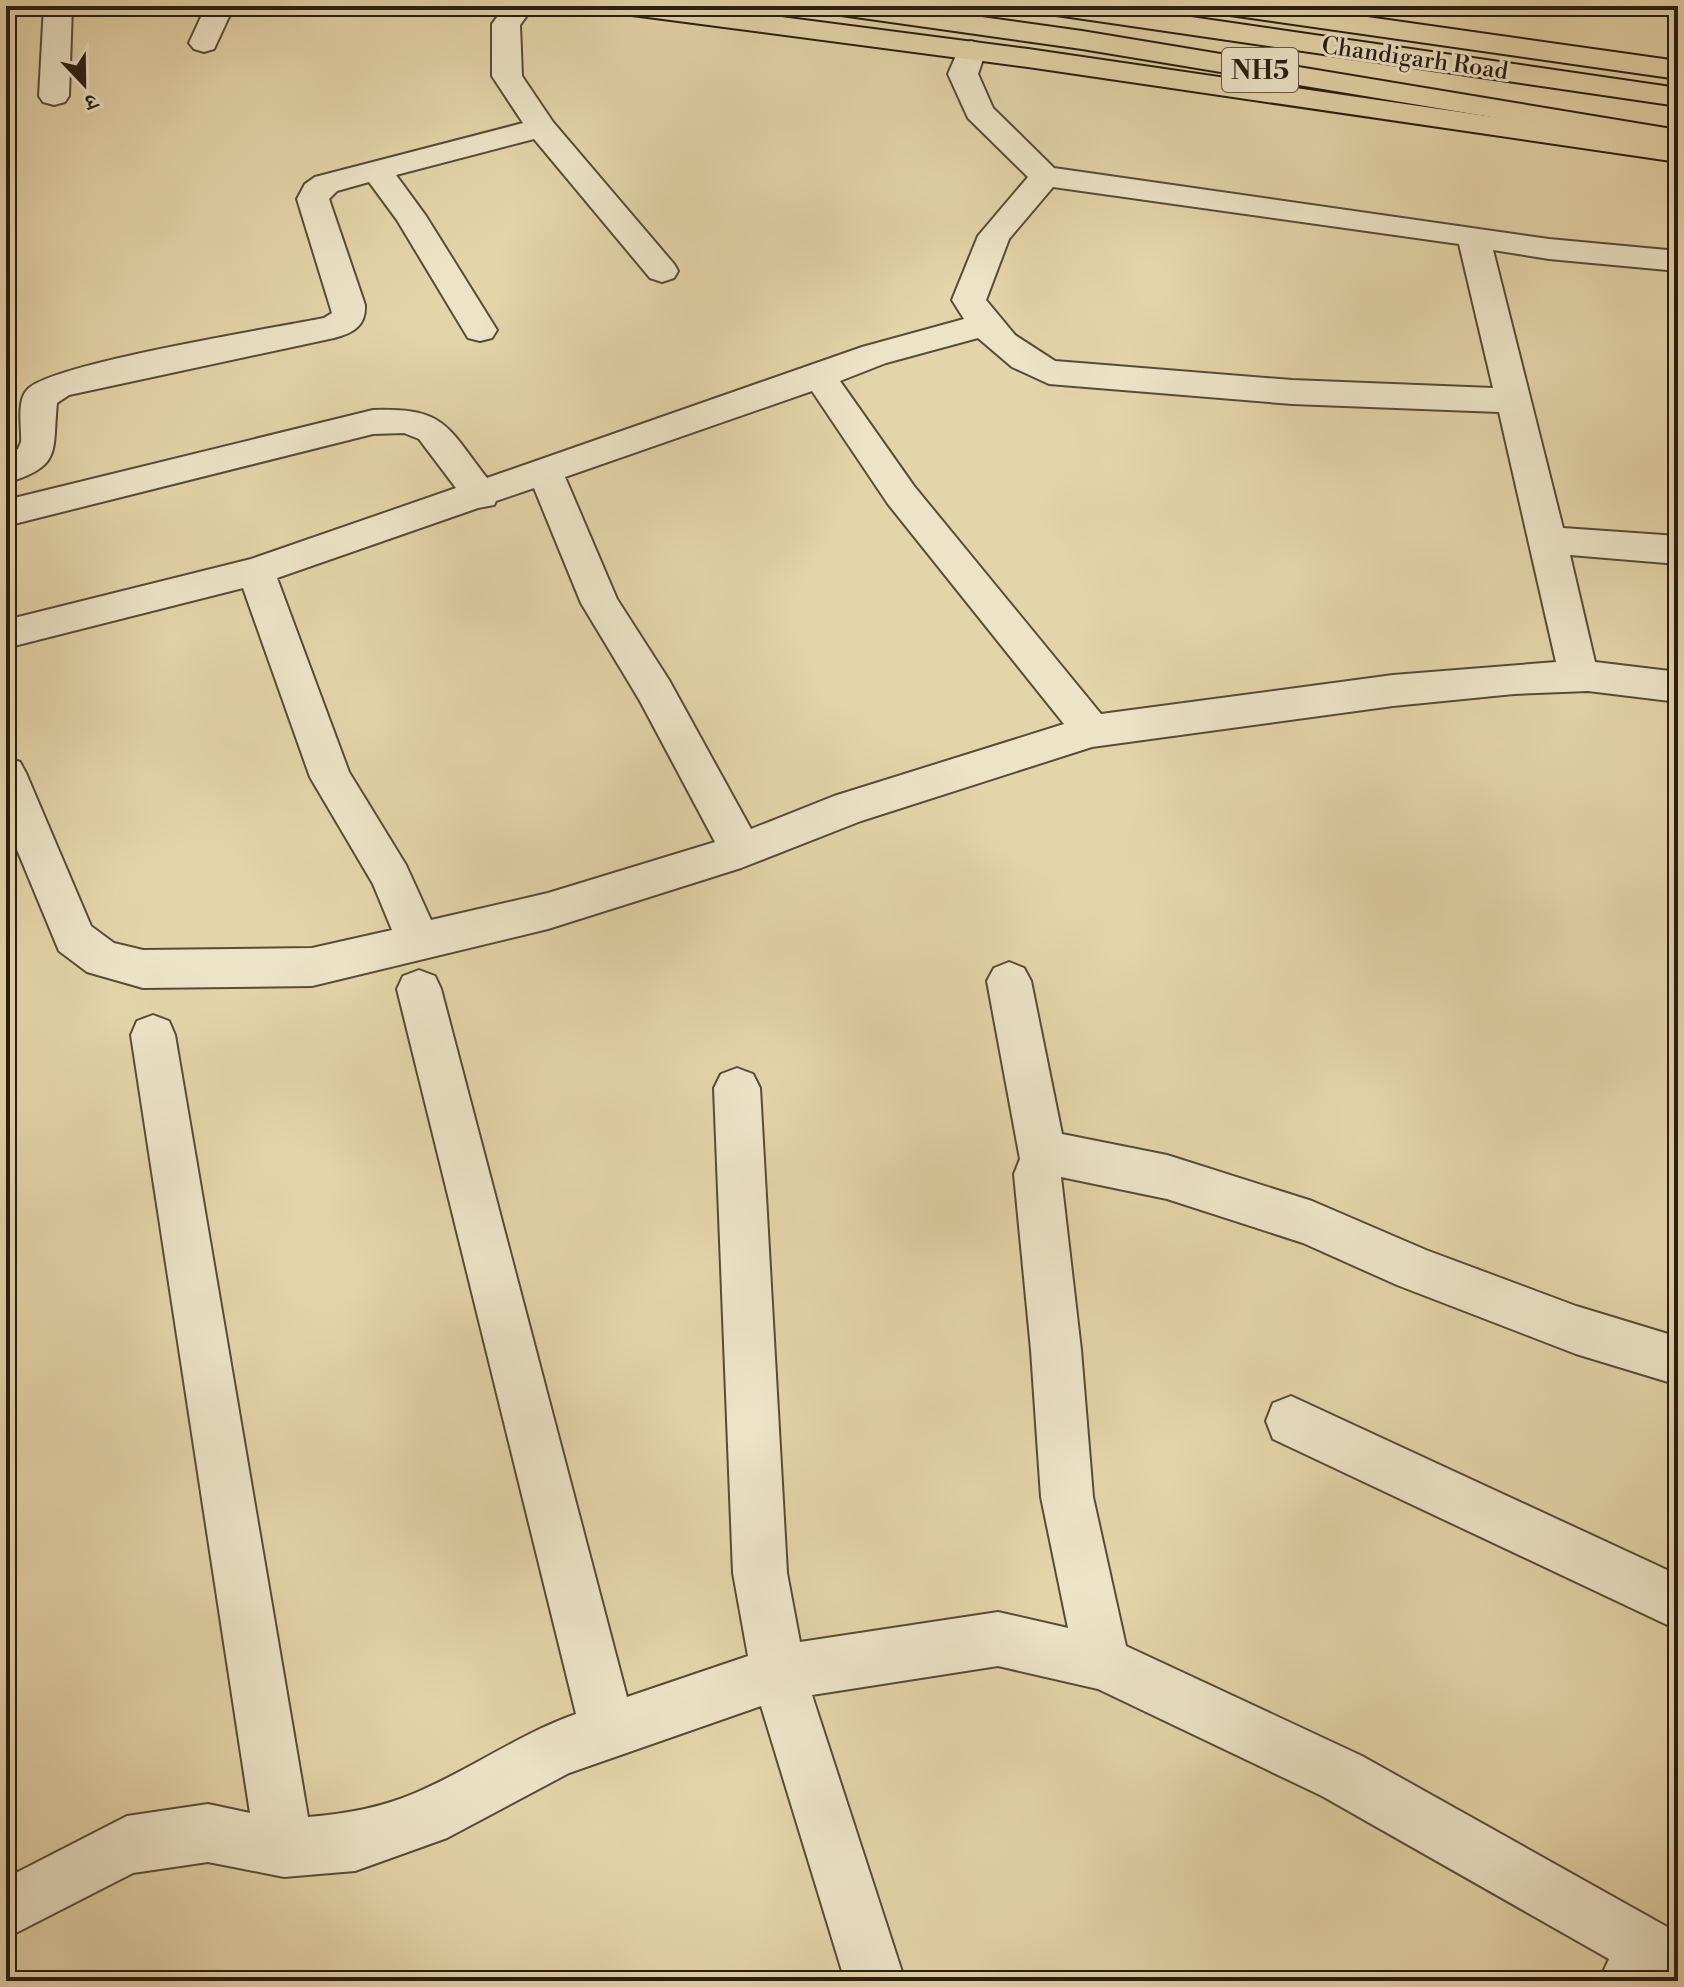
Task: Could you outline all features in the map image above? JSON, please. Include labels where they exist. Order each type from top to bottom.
[{"type":"main road","points":[[632,6],[971,50],[1678,153]]},
{"type":"main road","name":"NH5","points":[[841,6],[1082,40],[1678,139]]},
{"type":"main road","name":"Chandigarh Road","points":[[1056,6],[1678,97]]},
{"type":"main road","points":[[1230,6],[1678,70]]},
{"type":"street","points":[[54,96],[58,6]]},
{"type":"street","points":[[204,43],[220,6]]},
{"type":"street","points":[[520,6],[506,24],[507,76],[541,128],[662,271]]},
{"type":"street","points":[[971,50],[963,74],[979,112],[1045,176],[1549,249],[1678,261]]},
{"type":"street","points":[[6,470],[36,455],[40,443],[37,413],[40,397],[57,387],[85,378],[334,327],[349,318],[348,305],[313,199],[316,191],[326,184],[541,128]]},
{"type":"street","points":[[377,172],[410,216],[480,330]]},
{"type":"street","points":[[1045,176],[994,236],[969,300],[984,325],[1017,357],[1049,372],[1292,392],[1513,401]]},
{"type":"street","points":[[1473,236],[1578,676]]},
{"type":"street","points":[[6,634],[256,571],[481,496],[874,355],[984,325]]},
{"type":"street","points":[[819,376],[901,495],[1092,731]]},
{"type":"street","points":[[6,513],[373,422],[407,421],[431,430],[481,496]]},
{"type":"street","points":[[545,471],[600,603],[655,691],[741,851]]},
{"type":"street","points":[[1547,540],[1678,550]]},
{"type":"street","points":[[256,571],[330,777],[391,877],[419,966],[608,1732]]},
{"type":"street","points":[[6,773],[74,938],[102,959],[143,969],[419,966],[548,911],[741,851],[849,808],[1092,731],[1200,720],[1433,686],[1578,676],[1678,687]]},
{"type":"street","points":[[1009,981],[1044,1162]]},
{"type":"street","points":[[153,1035],[284,1848]]},
{"type":"street","points":[[737,1088],[760,1573],[778,1673],[875,1981]]},
{"type":"street","points":[[1103,1663],[1067,1497],[1056,1350],[1037,1174],[1044,1162],[1064,1155],[1108,1164],[1167,1177],[1283,1213],[1414,1269],[1576,1330],[1678,1361]]},
{"type":"street","points":[[1291,1421],[1678,1603]]},
{"type":"street","points":[[13,1904],[127,1845],[208,1833],[284,1848],[355,1842],[427,1818],[556,1749],[778,1673],[998,1639],[1103,1663],[1342,1776],[1658,1969]]}]
